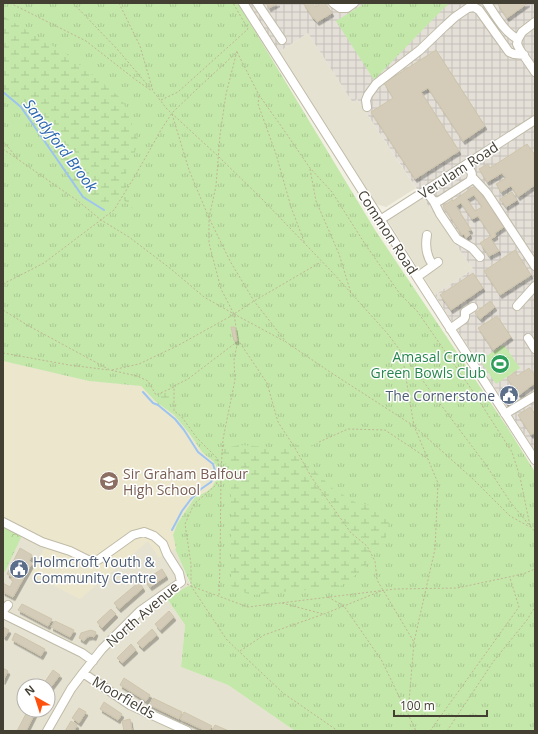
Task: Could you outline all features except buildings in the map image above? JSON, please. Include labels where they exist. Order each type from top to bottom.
[{"type":"street","name":"Common Road","points":[[243,3],[380,220],[535,460]]},
{"type":"street","points":[[257,3],[282,40]]},
{"type":"street","points":[[333,3],[340,8],[347,8],[354,3]]},
{"type":"street","points":[[487,3],[507,32],[512,37],[518,39]]},
{"type":"street","points":[[367,107],[366,100],[376,84],[420,50],[444,27],[468,8],[474,7],[479,10],[509,52],[524,55]]},
{"type":"street","points":[[535,22],[522,32],[517,44],[535,72]]},
{"type":"street","name":"Verulam Road","points":[[380,220],[535,120]]},
{"type":"street","points":[[466,165],[472,172],[472,176],[487,192],[535,266]]},
{"type":"street","points":[[434,202],[439,201],[470,181],[472,176]]},
{"type":"street","points":[[426,191],[457,239],[472,248],[480,257]]},
{"type":"street","points":[[417,277],[433,262],[426,246],[427,235]]},
{"type":"street","points":[[517,306],[535,286]]},
{"type":"street","points":[[450,329],[464,319],[464,312],[473,306]]},
{"type":"street","points":[[528,338],[535,349]]},
{"type":"street","points":[[505,414],[535,396]]},
{"type":"street","name":"North Avenue","points":[[3,522],[42,542],[70,551],[88,560],[98,560],[134,535],[144,532],[154,536],[163,544],[167,554],[179,573],[181,582],[140,611],[115,635],[71,689],[47,731]]},
{"type":"street","points":[[3,614],[82,653],[93,661]]},
{"type":"street","name":"Moorfields","points":[[83,673],[130,705],[187,731]]},
{"type":"path","points":[[10,3],[86,41],[136,80],[153,91]]},
{"type":"path","points":[[73,3],[117,49],[172,113],[264,201],[387,333],[486,465],[511,503],[535,532]]},
{"type":"path","points":[[119,3],[140,46],[153,91]]},
{"type":"path","points":[[160,100],[178,92],[248,29],[232,3]]},
{"type":"path","points":[[237,51],[259,95],[310,168],[332,192],[365,244],[400,294],[417,311],[512,452],[520,478],[530,527]]},
{"type":"path","points":[[3,284],[44,263],[114,210],[172,113],[237,51]]},
{"type":"path","points":[[219,596],[223,438],[235,380],[234,360],[238,340],[234,314],[221,289],[209,243],[209,218],[216,186],[220,135],[226,94],[237,51]]},
{"type":"path","points":[[259,95],[258,104],[276,154],[291,207],[305,244]]},
{"type":"path","points":[[172,113],[189,170],[209,218],[230,261],[254,301],[286,342]]},
{"type":"path","points":[[3,141],[19,161]]},
{"type":"path","points":[[3,149],[78,201],[101,220],[129,237],[204,297],[286,342],[414,426],[473,479],[510,516],[530,527]]},
{"type":"path","points":[[310,168],[316,201],[339,254],[352,294]]},
{"type":"path","points":[[3,310],[27,325],[110,370],[139,364],[176,346],[322,262]]},
{"type":"path","points":[[3,353],[69,365],[110,370],[137,376],[148,381],[156,396],[188,379],[238,340]]},
{"type":"path","points":[[238,340],[267,383],[278,422],[294,446],[312,478],[351,534],[367,546],[375,561],[377,580],[414,642]]},
{"type":"path","points":[[402,353],[414,426],[438,483],[435,549],[414,642],[408,714]]},
{"type":"path","points":[[174,387],[174,411],[181,416],[197,438],[217,458],[221,473],[216,484],[194,504],[185,524],[191,564],[191,586],[227,640],[239,652],[283,693],[338,731]]},
{"type":"path","points":[[319,442],[348,430],[385,430],[427,458]]},
{"type":"path","points":[[181,582],[248,607],[383,590],[457,588],[524,574],[535,570]]},
{"type":"path","points":[[430,731],[519,607],[510,577]]},
{"type":"path","points":[[239,652],[264,635],[324,614],[383,590]]},
{"type":"path","points":[[327,597],[344,606],[382,661],[416,731]]},
{"type":"path","points":[[281,603],[324,614]]},
{"type":"path","points":[[447,731],[493,662],[527,620],[535,607]]},
{"type":"shaded area","points":[[248,3],[535,3],[535,451],[435,295],[473,269],[423,198],[357,99],[353,103],[308,33],[279,52]]},
{"type":"shaded area","points":[[308,33],[353,103],[357,99],[416,188],[386,207],[376,204],[279,52]]},
{"type":"shaded area","points":[[423,198],[473,269],[435,295],[388,221]]},
{"type":"shaded area","points":[[3,361],[89,381],[141,386],[175,549],[191,586],[168,600],[185,625],[181,667],[228,685],[295,731],[3,731]]},
{"type":"shaded area","name":"Sir Graham Balfour High School","points":[[3,361],[89,381],[141,386],[155,401],[174,415],[202,452],[215,463],[218,472],[217,478],[212,487],[206,492],[195,497],[177,524],[173,535],[176,548],[159,558],[148,541],[80,599],[31,574],[47,543],[3,523]]},
{"type":"green space","points":[[3,3],[238,3],[375,230],[509,430],[535,472],[535,731],[295,731],[228,685],[181,667],[185,625],[168,600],[184,588],[191,585],[175,549],[173,535],[177,524],[195,497],[206,492],[212,487],[217,478],[218,472],[215,463],[202,452],[174,415],[155,401],[141,386],[89,381],[3,361]]},
{"type":"green space","points":[[365,3],[446,3],[448,5],[374,80],[336,21]]},
{"type":"green space","points":[[3,16],[65,53],[122,99],[139,142],[126,173],[126,195],[133,209],[123,199],[111,199],[104,210],[83,197],[21,107],[3,92]]},
{"type":"green space","name":"Amasal Crown Green Bowls Club","points":[[504,345],[520,368],[496,384],[480,360]]},
{"type":"green space","points":[[170,389],[171,394],[165,403],[158,405],[157,402],[161,394]]},
{"type":"green space","points":[[311,441],[314,443],[313,446],[294,450],[332,488],[358,504],[377,505],[390,518],[386,537],[364,569],[339,587],[250,595],[231,586],[231,497],[225,462],[213,464],[221,449],[239,445],[286,448]]},
{"type":"green space","points":[[3,523],[23,533],[5,572],[3,571]]},
{"type":"green space","points":[[3,535],[18,543],[4,570],[3,570]]},
{"type":"waterway","name":"Sandyford Brook","points":[[3,92],[21,107],[83,197],[104,210]]},
{"type":"waterway","name":"Sandyford Brook","points":[[143,392],[153,403],[158,405],[175,419],[198,452],[213,464],[216,474],[211,482],[191,499],[182,511],[172,530]]},
{"type":"place","name":"Amasal Crown Green Bowls Club","points":[[500,364]]},
{"type":"place","name":"The Cornerstone","points":[[509,395]]},
{"type":"place","name":"Sir Graham Balfour High School","points":[[109,481]]},
{"type":"place","name":"Holmcroft Youth & Community Centre","points":[[19,569]]}]
